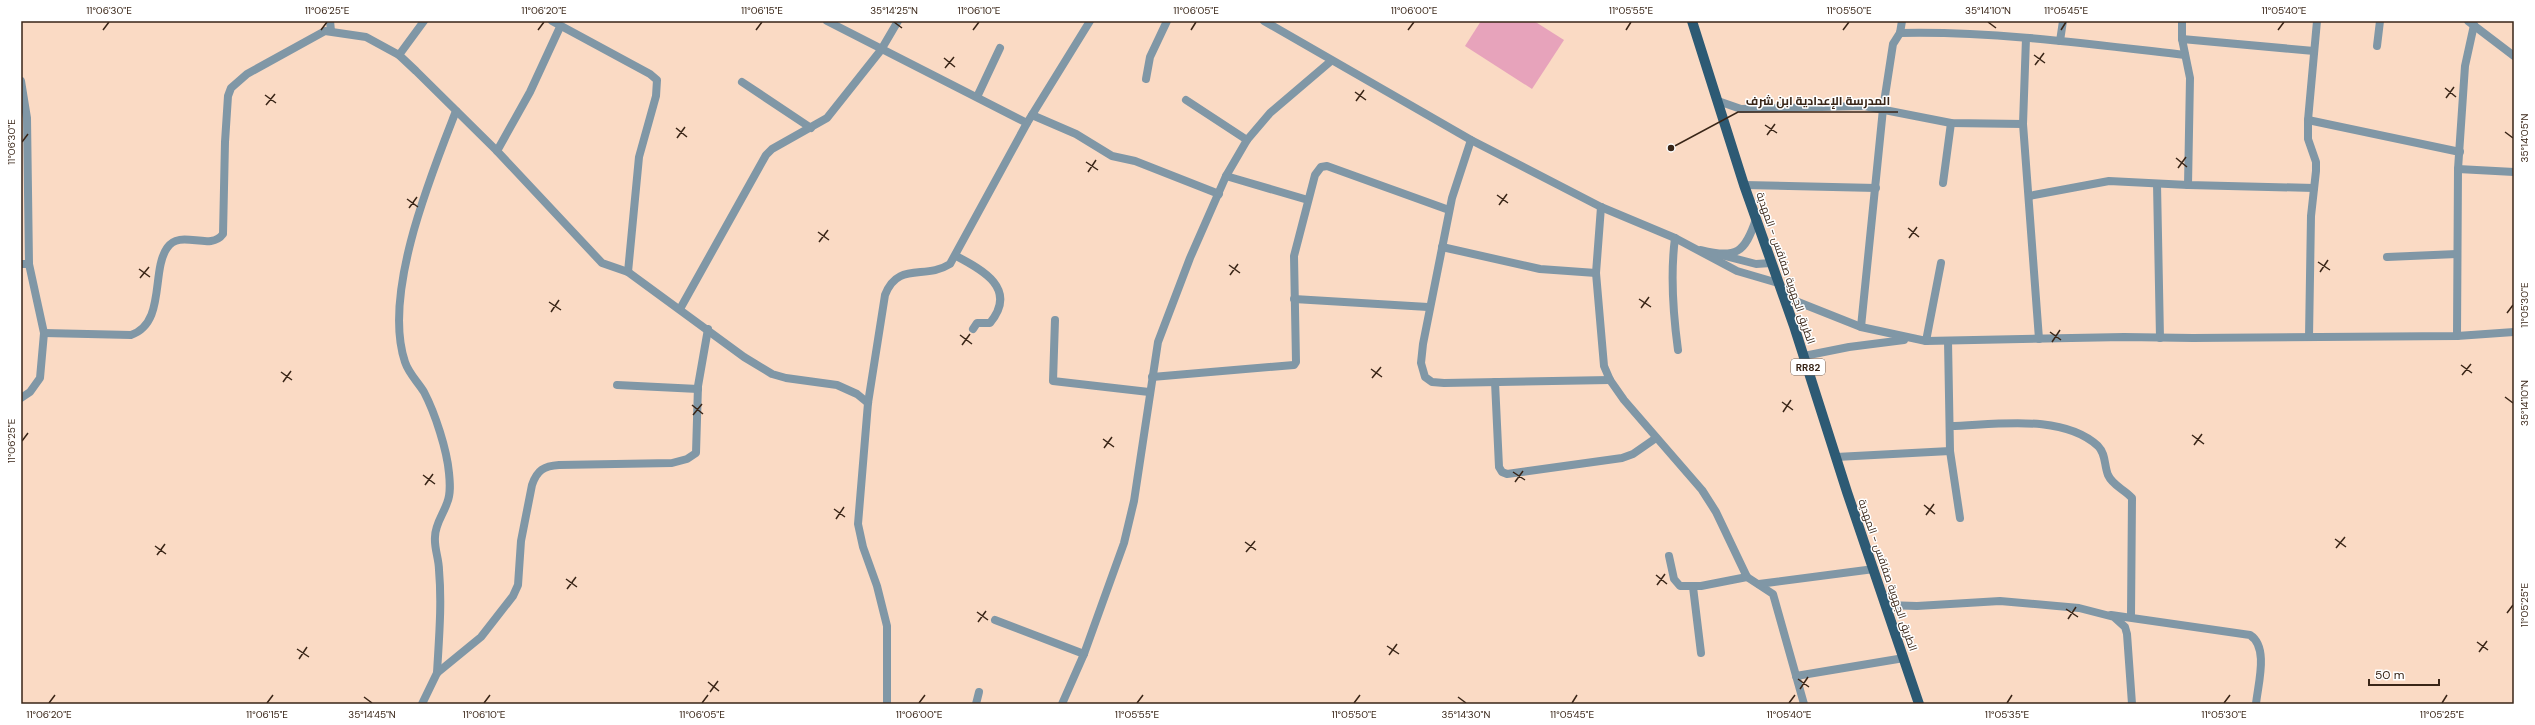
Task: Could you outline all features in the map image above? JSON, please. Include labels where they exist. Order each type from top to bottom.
[{"type":"main road","name":"الطريق الجهوية صفاقس - المهدية","points":[[1692,21],[1744,185],[1804,356],[1836,457],[1919,704]]},
{"type":"street","points":[[330,21],[331,31]]},
{"type":"street","points":[[399,55],[424,21]]},
{"type":"street","points":[[552,21],[560,27],[650,74],[657,80],[656,96],[639,157],[628,272]]},
{"type":"street","points":[[827,21],[881,50],[1027,123]]},
{"type":"street","points":[[680,309],[766,155],[772,149],[827,118],[881,50],[898,21]]},
{"type":"street","points":[[887,704],[887,626],[877,586],[862,547],[858,524],[868,403],[885,295],[889,284],[901,274],[944,268],[956,256],[990,188],[1027,123],[1090,21]]},
{"type":"street","points":[[1146,79],[1150,57],[1167,21]]},
{"type":"street","points":[[1264,21],[1331,61],[1471,140],[1601,207],[1675,238],[1737,271],[1778,283]]},
{"type":"street","points":[[1861,327],[1883,109],[1893,44],[1900,33],[1902,21]]},
{"type":"street","points":[[2060,41],[2063,21]]},
{"type":"street","points":[[2182,21],[2182,39],[2190,78],[2188,186]]},
{"type":"street","points":[[2309,337],[2311,216],[2316,162],[2308,139],[2308,120],[2317,21]]},
{"type":"street","points":[[2377,46],[2380,21]]},
{"type":"street","points":[[2457,336],[2456,254],[2458,170],[2465,66],[2471,23],[2514,56]]},
{"type":"street","points":[[496,151],[526,98],[560,27]]},
{"type":"street","points":[[44,333],[131,335],[140,332],[145,326],[156,297],[163,255],[167,247],[180,240],[216,240],[223,234],[225,142],[228,96],[231,88],[247,74],[284,52],[314,36],[331,31],[374,40],[399,55],[496,151],[591,254],[611,267],[628,272],[708,329],[744,357],[772,374],[786,378],[837,385],[857,394],[868,403]]},
{"type":"street","points":[[1900,33],[1942,32],[2026,38],[2185,55]]},
{"type":"street","points":[[2026,38],[2023,124],[2039,339]]},
{"type":"street","points":[[2182,39],[2314,51]]},
{"type":"street","points":[[977,97],[1000,48]]},
{"type":"street","points":[[1062,704],[1084,654],[1124,543],[1134,501],[1149,392],[1158,342],[1218,194],[1226,176],[1247,140],[1270,113],[1331,61]]},
{"type":"street","points":[[21,81],[27,118],[25,264],[44,333],[40,378],[30,392],[21,398]]},
{"type":"street","points":[[742,82],[811,128]]},
{"type":"street","points":[[1186,100],[1247,140]]},
{"type":"street","points":[[1718,101],[1742,109],[1864,106],[1951,123],[2023,124]]},
{"type":"street","points":[[437,673],[441,621],[439,569],[435,537],[438,521],[449,496],[449,471],[441,436],[428,401],[404,361],[399,336],[399,314],[408,253],[416,224],[456,111]]},
{"type":"street","points":[[1032,115],[1076,134],[1112,156],[1135,161],[1218,194]]},
{"type":"street","points":[[2308,120],[2460,152]]},
{"type":"street","points":[[1943,184],[1951,123]]},
{"type":"street","points":[[1471,140],[1450,210],[1428,307],[1421,363],[1425,377],[1437,382],[1610,380]]},
{"type":"street","points":[[1152,377],[1294,365],[1296,362],[1294,256],[1308,200],[1317,171],[1321,167],[1327,166],[1450,210]]},
{"type":"street","points":[[2458,170],[2514,172]]},
{"type":"street","points":[[1226,176],[1308,200]]},
{"type":"street","points":[[2029,196],[2104,181],[2188,186],[2314,188]]},
{"type":"street","points":[[2157,184],[2160,338]]},
{"type":"street","points":[[1744,185],[1876,188]]},
{"type":"street","points":[[1601,207],[1596,273],[1604,366],[1610,380],[1656,438],[1702,490],[1716,512],[1747,577],[1773,594],[1804,704]]},
{"type":"street","points":[[1714,253],[1738,252],[1746,245],[1756,219]]},
{"type":"street","points":[[1675,238],[1672,262],[1672,304],[1678,350]]},
{"type":"street","points":[[1442,247],[1540,269],[1596,273]]},
{"type":"street","points":[[1694,248],[1756,264],[1771,263]]},
{"type":"street","points":[[2387,257],[2456,254]]},
{"type":"street","points":[[956,256],[977,267],[996,283],[1001,300],[996,317],[990,323],[977,323],[973,329]]},
{"type":"street","points":[[1926,342],[1941,263]]},
{"type":"street","points":[[1783,296],[1861,327],[1926,342],[2039,339],[2457,336],[2514,332]]},
{"type":"street","points":[[1294,298],[1428,307]]},
{"type":"street","points":[[1054,320],[1053,381],[1149,392]]},
{"type":"street","points":[[422,704],[437,673],[445,664],[481,637],[514,596],[518,585],[521,541],[532,485],[538,472],[548,466],[667,463],[687,459],[696,453],[698,446],[698,389],[708,329]]},
{"type":"street","points":[[1804,356],[1848,346],[1913,339]]},
{"type":"street","points":[[1948,342],[1950,451],[1960,518]]},
{"type":"street","points":[[1495,382],[1499,467],[1502,472],[1507,474],[1622,458],[1633,454],[1656,438]]},
{"type":"street","points":[[617,385],[698,389]]},
{"type":"street","points":[[1950,426],[2052,424],[2084,436],[2099,447],[2104,455],[2109,476],[2113,483],[2132,498],[2131,616]]},
{"type":"street","points":[[1836,457],[1950,451]]},
{"type":"street","points":[[1669,556],[1675,582],[1680,586],[1693,587],[1747,577]]},
{"type":"street","points":[[1759,584],[1874,569]]},
{"type":"street","points":[[1693,587],[1700,653]]},
{"type":"street","points":[[1886,605],[1917,606],[2000,601],[2079,608],[2114,617],[2120,622],[2127,634],[2132,704]]},
{"type":"street","points":[[2105,614],[2131,616],[2242,634],[2256,639],[2260,648],[2256,704]]},
{"type":"street","points":[[995,620],[1084,654]]},
{"type":"street","points":[[1796,676],[1904,658]]},
{"type":"street","points":[[976,704],[979,692]]},
{"type":"shaded area","points":[[1481,21],[1534,21],[1564,40],[1532,89],[1465,46]]},
{"type":"place","name":"المدرسة الإعدادية ابن شرف","points":[[1671,148]]}]
